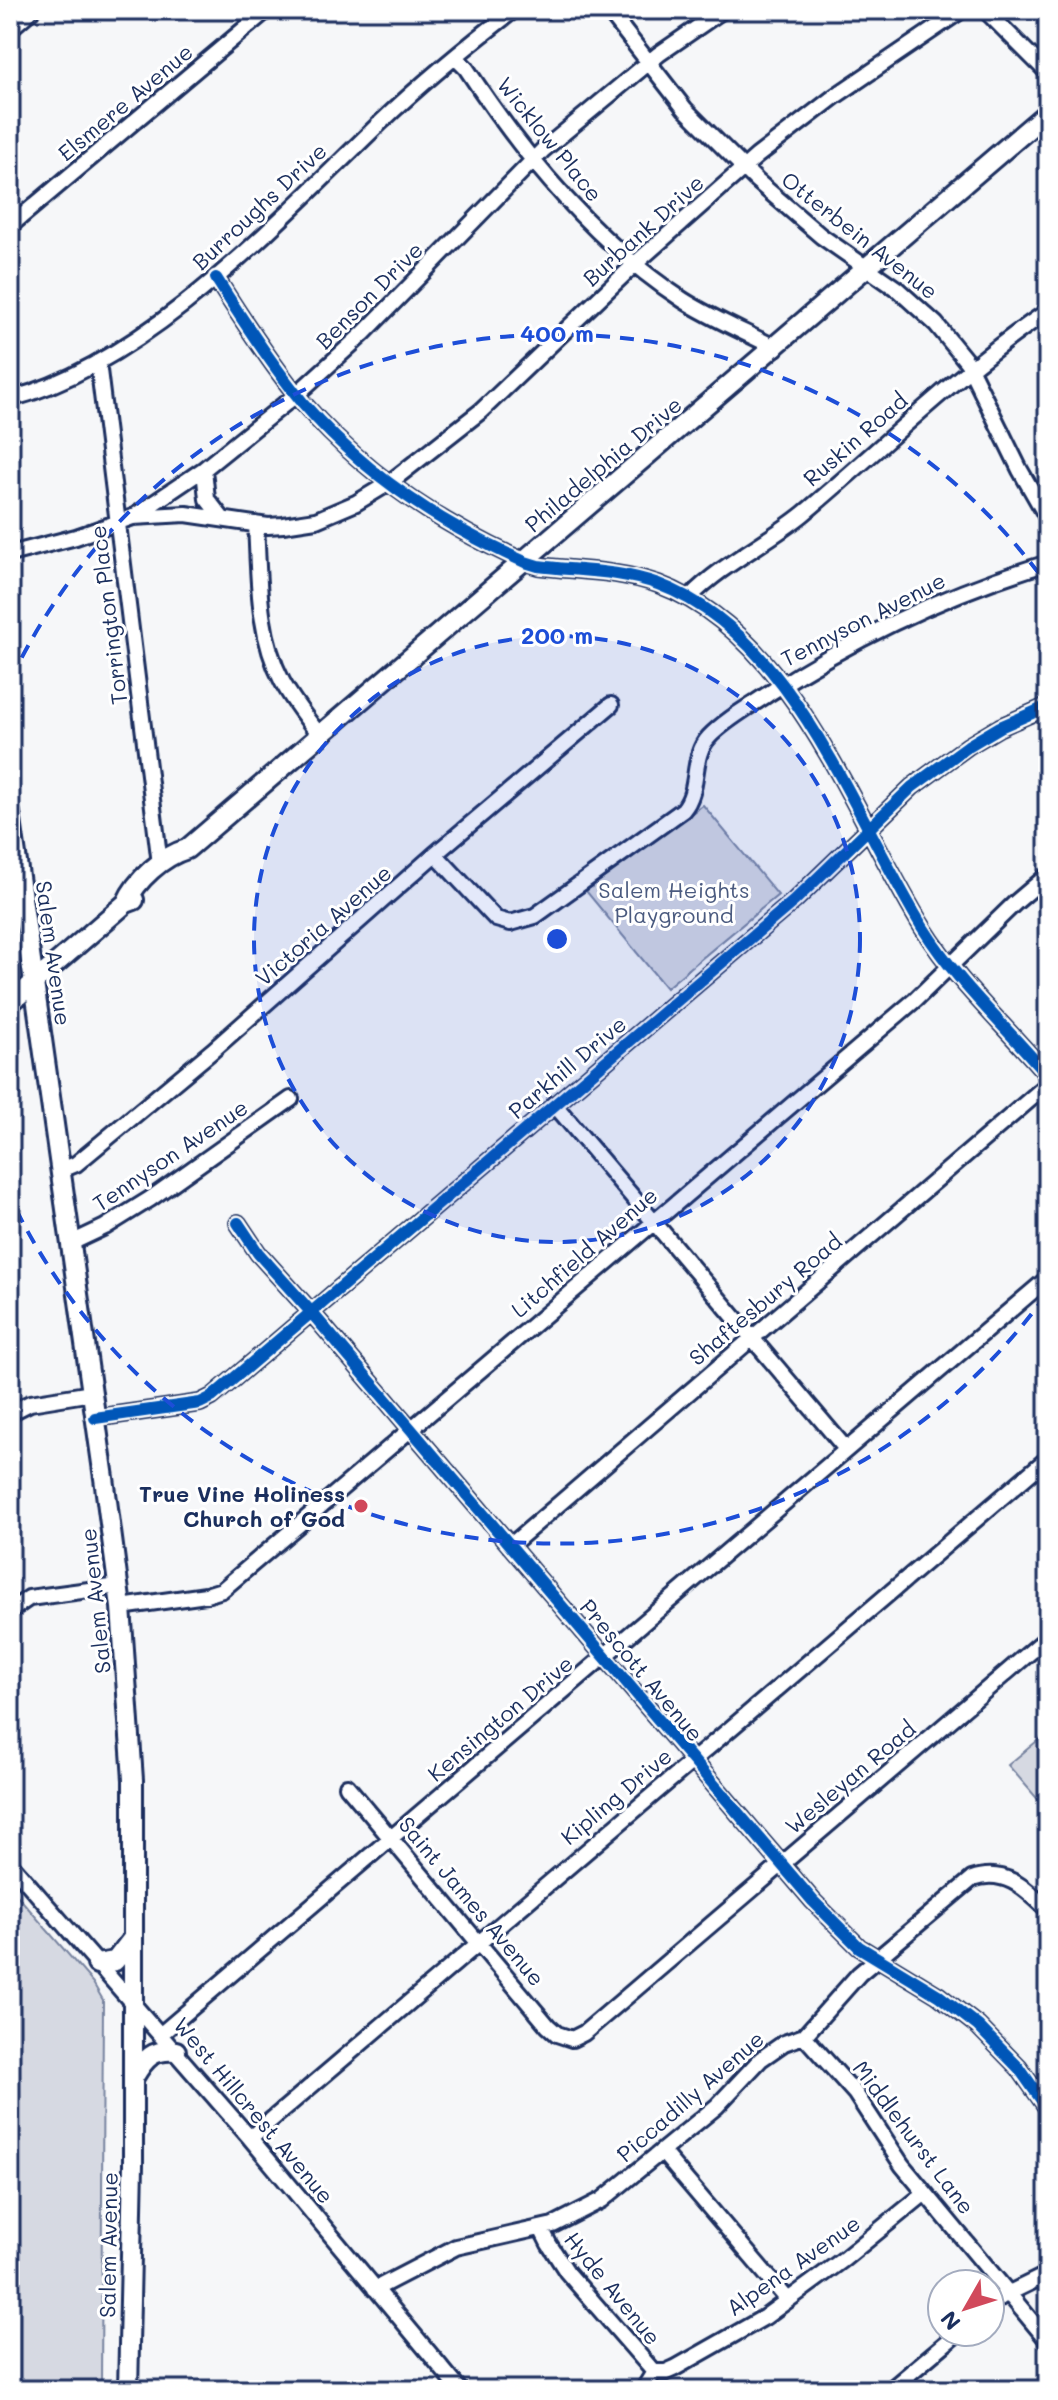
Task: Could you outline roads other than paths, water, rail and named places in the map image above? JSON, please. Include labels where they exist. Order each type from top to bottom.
[{"type":"main road","name":"Philadelphia Drive","points":[[126,903],[132,890],[160,864],[174,853],[187,849],[321,737],[1048,112]]},
{"type":"main road","name":"Salem Avenue","points":[[10,813],[119,1586],[129,1690],[133,1780],[134,2077],[128,2390]]},
{"type":"main road","name":"Philadelphia Drive","points":[[10,1003],[126,903],[138,898],[182,861],[187,849]]},
{"type":"main road","points":[[97,1964],[115,1961],[132,1939]]},
{"type":"main road","points":[[134,2077],[154,2052],[176,2051]]},
{"type":"street","points":[[10,29],[32,10]]},
{"type":"street","name":"Elsmere Avenue","points":[[10,226],[267,10]]},
{"type":"street","name":"Burroughs Drive","points":[[10,399],[55,385],[98,362],[216,278],[383,121],[514,10]]},
{"type":"street","name":"Otterbein Avenue","points":[[608,10],[685,109],[744,168],[784,206],[916,304],[936,324],[970,368],[1048,519]]},
{"type":"street","name":"Benson Drive","points":[[10,554],[76,537],[126,519],[204,469],[297,394],[364,333],[533,160],[648,63],[723,10]]},
{"type":"street","name":"Burbank Drive","points":[[126,519],[171,514],[283,525],[325,517],[389,483],[492,401],[636,263],[744,168],[834,97],[962,10]]},
{"type":"street","points":[[985,10],[1048,73]]},
{"type":"street","name":"Wicklow Place","points":[[455,57],[533,160],[582,214],[636,263],[664,287],[697,308],[776,348]]},
{"type":"street","points":[[216,278],[252,335],[297,394],[389,483],[440,517],[525,562],[627,575],[690,597],[732,629],[812,728],[922,926],[949,967],[1048,1076]]},
{"type":"street","name":"Ruskin Road","points":[[690,597],[704,582],[799,517],[970,368],[1048,311]]},
{"type":"street","name":"Torrington Place","points":[[98,362],[126,519],[160,864]]},
{"type":"street","points":[[204,469],[207,499],[222,518]]},
{"type":"street","points":[[1036,498],[1048,485]]},
{"type":"street","points":[[256,524],[262,618],[270,650],[283,683],[321,737]]},
{"type":"street","name":"Tennyson Avenue","points":[[435,854],[496,919],[510,923],[535,916],[683,810],[692,797],[699,755],[706,740],[748,707],[901,619],[985,584],[1048,563]]},
{"type":"street","name":"Victoria Avenue","points":[[59,1171],[76,1164],[212,1051],[435,854],[611,705]]},
{"type":"street","name":"Parkhill Drive","points":[[95,1418],[207,1401],[794,901],[912,787],[952,756],[1000,727],[1048,706]]},
{"type":"street","name":"Litchfield Avenue","points":[[121,1607],[219,1592],[904,1011],[1048,875]]},
{"type":"street","name":"Shaftesbury Road","points":[[510,1546],[1048,1084]]},
{"type":"street","name":"Tennyson Avenue","points":[[71,1243],[105,1227],[150,1199],[291,1099]]},
{"type":"street","points":[[554,1104],[846,1449]]},
{"type":"street","name":"Prescott Avenue","points":[[238,1223],[258,1253],[813,1901],[849,1938],[938,1995],[978,2026],[1019,2068],[1048,2109]]},
{"type":"street","name":"Kensington Drive","points":[[161,2034],[1048,1278]]},
{"type":"street","points":[[10,1413],[30,1403],[92,1393]]},
{"type":"street","name":"Kipling Drive","points":[[250,2138],[1048,1458]]},
{"type":"street","points":[[10,1611],[29,1598],[119,1586]]},
{"type":"street","name":"Wesleyan Road","points":[[568,2039],[584,2033],[1048,1637]]},
{"type":"street","name":"Saint James Avenue","points":[[347,1786],[548,2026],[568,2039]]},
{"type":"street","name":"West Hillcrest Avenue","points":[[10,1863],[176,2051],[460,2390]]},
{"type":"street","name":"Piccadilly Avenue","points":[[375,2289],[456,2247],[541,2228],[571,2217],[602,2200],[717,2106],[761,2059],[784,2043],[804,2036],[840,1993],[877,1958],[977,1877],[995,1874],[1015,1881],[1048,1910]]},
{"type":"street","name":"Middlehurst Lane","points":[[804,2036],[855,2093],[902,2165],[1048,2341]]},
{"type":"street","points":[[663,2153],[788,2300]]},
{"type":"street","name":"Alpena Avenue","points":[[654,2372],[675,2368],[765,2317],[925,2193]]},
{"type":"street","name":"Hyde Avenue","points":[[541,2228],[567,2272],[654,2372]]},
{"type":"street","points":[[1008,2293],[1048,2274]]},
{"type":"street","points":[[890,2390],[940,2348]]},
{"type":"street","points":[[643,2390],[654,2372]]},
{"type":"place","name":"True Vine Holiness Church of God","points":[[361,1506]]},
{"type":"park label","name":"Salem Heights Playground","points":[[674,902]]}]
